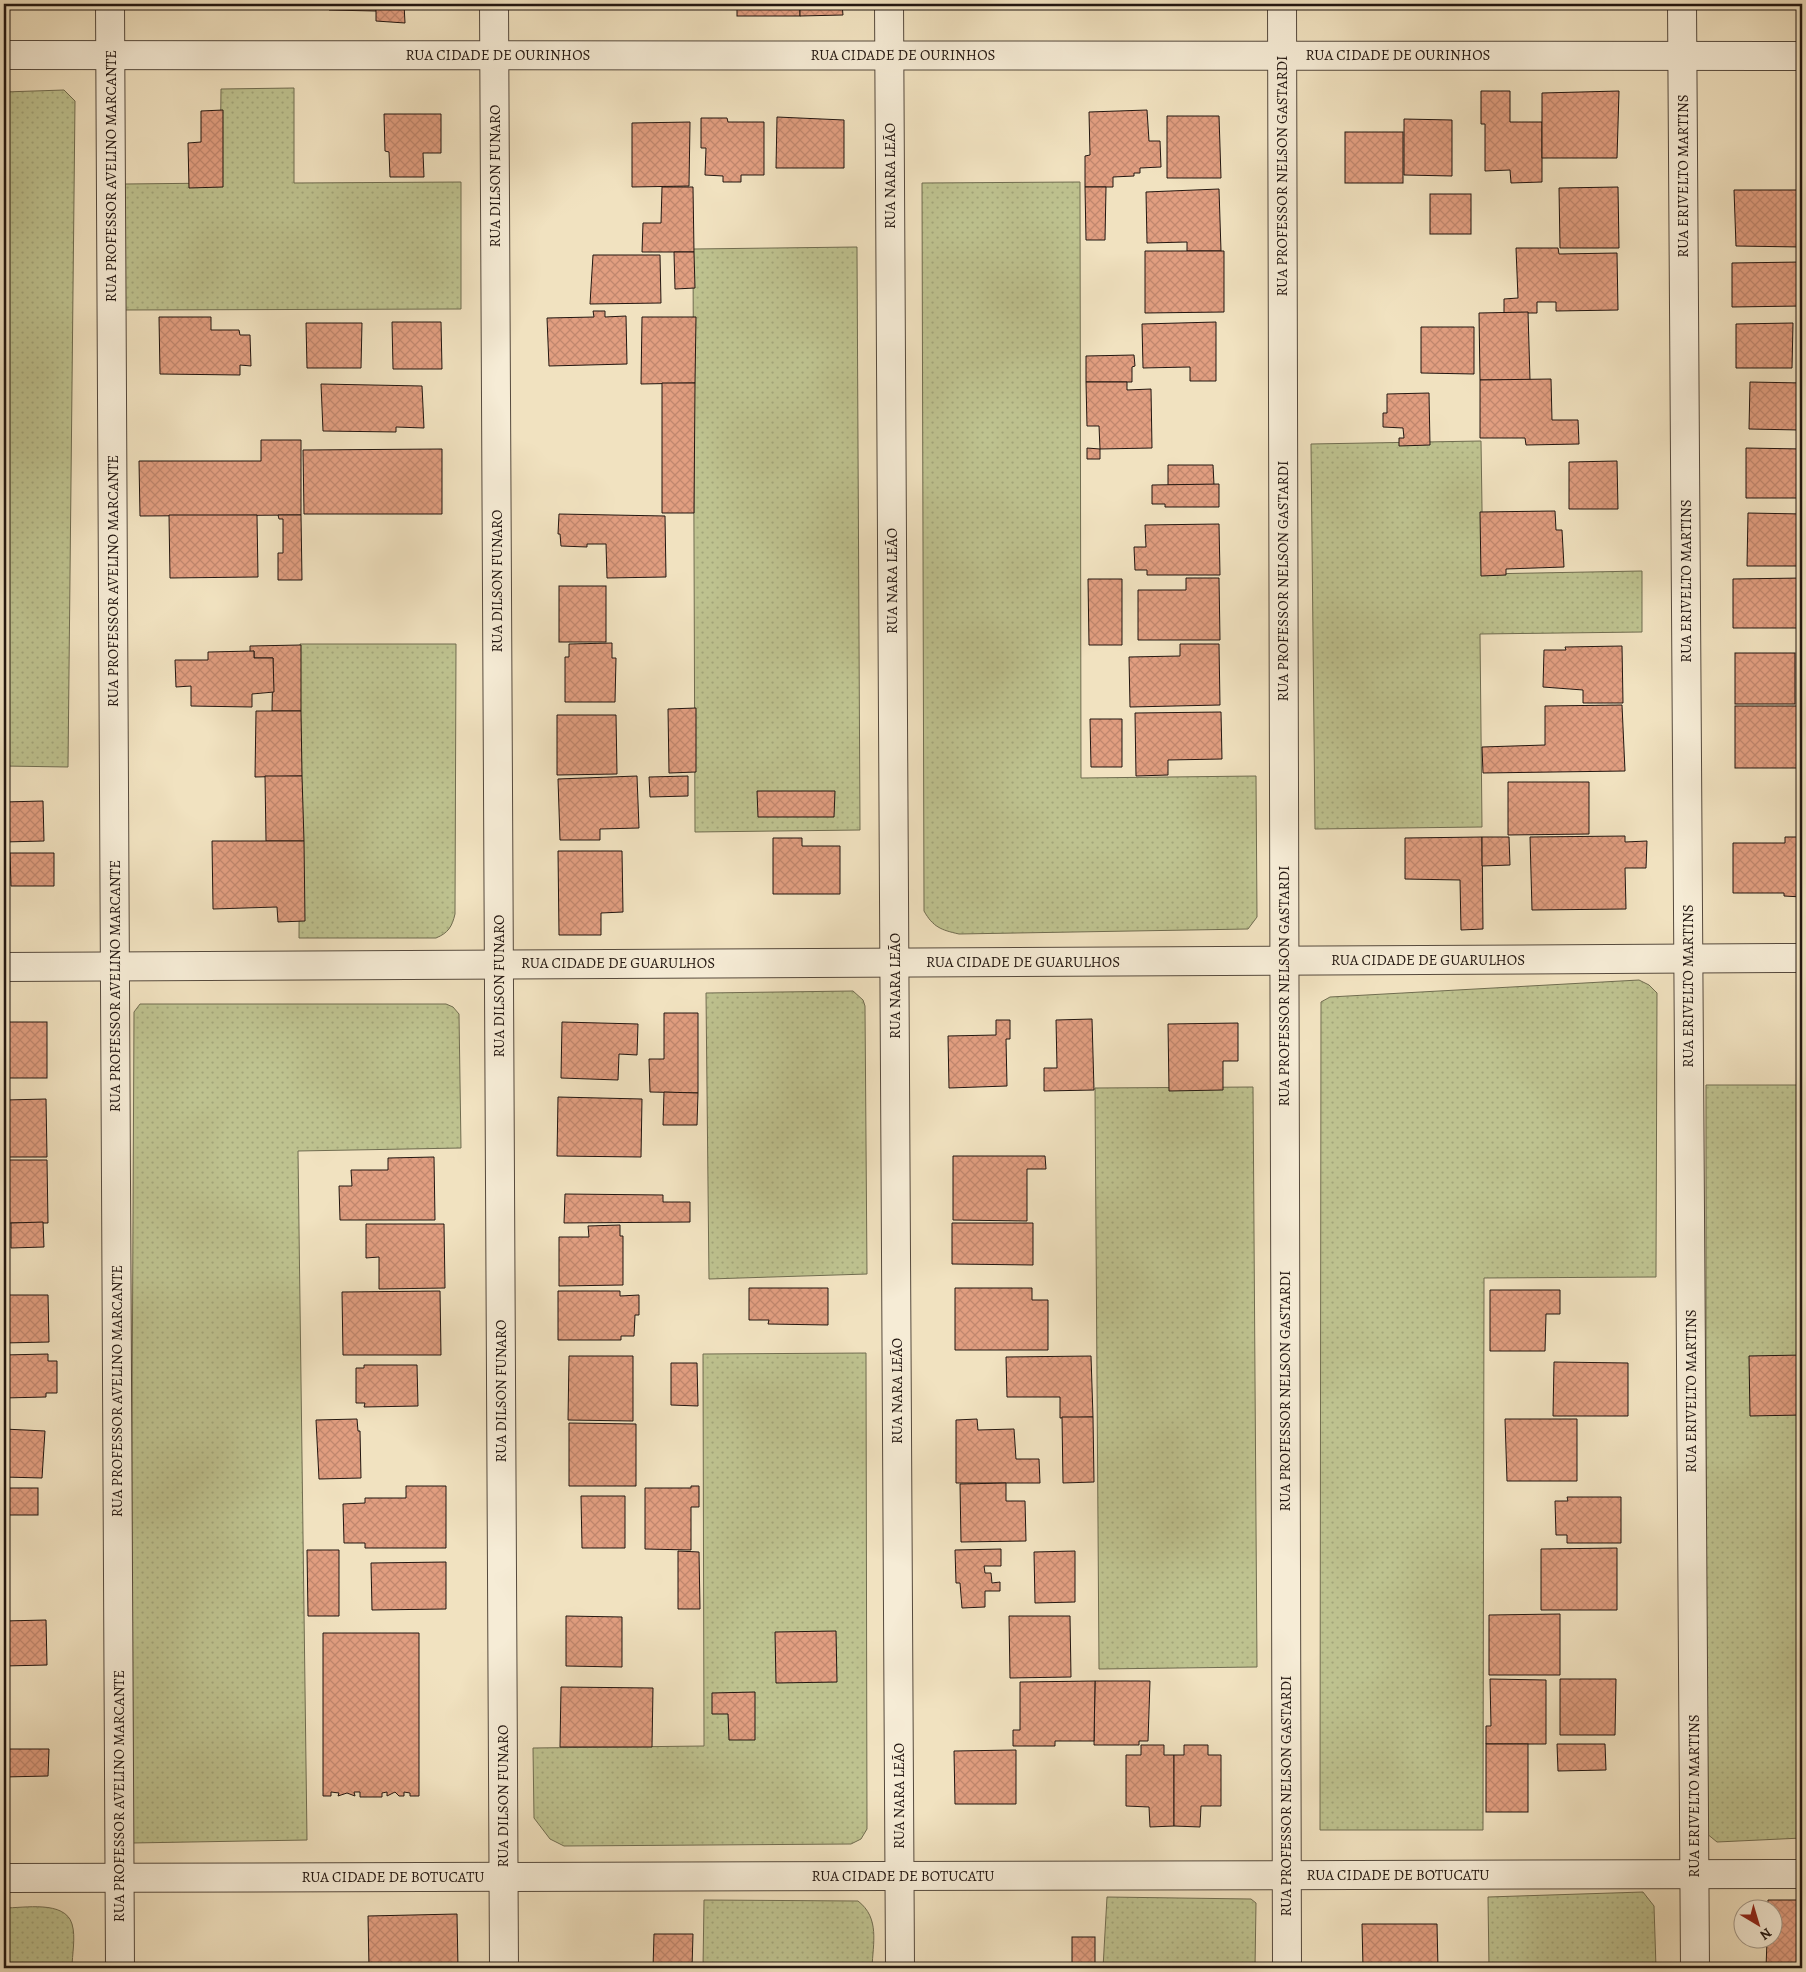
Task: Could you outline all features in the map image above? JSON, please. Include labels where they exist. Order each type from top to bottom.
[{"type":"street","name":"RUA PROFESSOR AVELINO MARCANTE","points":[[110,4],[120,1968]]},
{"type":"street","name":"RUA DILSON FUNARO","points":[[494,4],[504,1968]]},
{"type":"street","name":"RUA NARA LEÃO","points":[[889,4],[900,1968]]},
{"type":"street","name":"RUA PROFESSOR NELSON GASTARDI","points":[[1282,4],[1287,1968]]},
{"type":"street","name":"RUA ERIVELTO MARTINS","points":[[1682,4],[1695,1968]]},
{"type":"street","name":"RUA CIDADE DE OURINHOS","points":[[4,55],[1802,56]]},
{"type":"street","name":"RUA CIDADE DE GUARULHOS","points":[[4,967],[1802,958]]},
{"type":"street","name":"RUA CIDADE DE BOTUCATU","points":[[4,1878],[1802,1874]]},
{"type":"green space","points":[[294,88],[294,183],[461,182],[461,309],[124,310],[125,184],[220,183],[221,89]]},
{"type":"green space","points":[[64,90],[75,101],[68,767],[4,766],[4,92]]},
{"type":"green space","points":[[1080,182],[1081,778],[1256,776],[1257,917],[1248,929],[959,934],[938,927],[924,911],[922,183]]},
{"type":"green space","points":[[857,247],[860,830],[695,832],[693,249]]},
{"type":"green space","points":[[1481,441],[1483,574],[1642,571],[1642,632],[1480,634],[1482,827],[1315,829],[1311,444]]},
{"type":"green space","points":[[300,644],[456,644],[455,914],[449,929],[436,938],[299,938]]},
{"type":"green space","points":[[1639,980],[1649,985],[1657,993],[1656,1277],[1484,1278],[1483,1830],[1320,1830],[1321,1002],[1330,997]]},
{"type":"green space","points":[[853,991],[863,1000],[865,1006],[867,1274],[709,1279],[706,993]]},
{"type":"green space","points":[[140,1004],[446,1004],[453,1007],[459,1014],[461,1148],[298,1151],[307,1840],[132,1843],[130,1839],[134,1012]]},
{"type":"green space","points":[[1706,1085],[1802,1085],[1802,1838],[1717,1842],[1706,1833]]},
{"type":"green space","points":[[1253,1087],[1257,1667],[1099,1669],[1095,1088]]},
{"type":"green space","points":[[866,1353],[867,1829],[861,1839],[851,1844],[564,1846],[550,1839],[534,1818],[533,1748],[704,1746],[703,1354]]},
{"type":"green space","points":[[1643,1892],[1654,1906],[1656,1968],[1489,1968],[1488,1897]]},
{"type":"green space","points":[[1107,1897],[1251,1899],[1256,1903],[1255,1968],[1103,1968]]},
{"type":"green space","points":[[704,1900],[858,1901],[870,1915],[874,1932],[872,1968],[703,1968]]},
{"type":"green space","points":[[4,1908],[53,1908],[68,1916],[74,1935],[72,1968],[4,1968]]},
{"type":"building","points":[[329,4],[376,4],[376,11],[329,10]]},
{"type":"building","points":[[376,4],[404,4],[405,23],[376,21]]},
{"type":"building","points":[[737,4],[800,4],[800,16],[737,16]]},
{"type":"building","points":[[800,4],[842,4],[843,15],[800,16]]},
{"type":"building","points":[[977,4],[1016,4],[1016,9],[977,9]]},
{"type":"building","points":[[1032,4],[1083,4],[1083,5],[1032,6]]},
{"type":"building","points":[[1083,4],[1162,4],[1162,6],[1097,7],[1096,5]]},
{"type":"building","points":[[1481,91],[1510,91],[1510,122],[1542,122],[1542,182],[1511,183],[1510,170],[1485,171],[1485,124],[1481,124]]},
{"type":"building","points":[[1619,91],[1617,158],[1542,158],[1542,93]]},
{"type":"building","points":[[223,110],[223,187],[189,188],[188,143],[201,142],[201,111]]},
{"type":"building","points":[[1147,110],[1149,141],[1160,141],[1161,167],[1140,168],[1140,173],[1134,173],[1134,176],[1113,177],[1113,187],[1085,187],[1085,156],[1090,155],[1089,112]]},
{"type":"building","points":[[384,114],[441,114],[441,153],[423,153],[424,177],[390,177],[389,152],[385,151]]},
{"type":"building","points":[[1167,116],[1219,116],[1221,178],[1167,178]]},
{"type":"building","points":[[777,117],[844,120],[844,168],[776,168]]},
{"type":"building","points":[[701,118],[727,118],[728,122],[764,122],[764,175],[741,175],[741,182],[723,182],[723,176],[705,175],[706,148],[701,148]]},
{"type":"building","points":[[1404,119],[1452,120],[1452,176],[1404,175]]},
{"type":"building","points":[[690,122],[689,186],[632,187],[632,123]]},
{"type":"building","points":[[1345,132],[1403,132],[1403,183],[1345,183]]},
{"type":"building","points":[[662,187],[693,187],[694,252],[642,252],[643,223],[661,223]]},
{"type":"building","points":[[1085,187],[1106,187],[1105,240],[1086,240]]},
{"type":"building","points":[[1618,187],[1619,248],[1560,248],[1559,188]]},
{"type":"building","points":[[1219,189],[1221,251],[1187,251],[1187,242],[1147,243],[1146,192]]},
{"type":"building","points":[[1734,190],[1802,190],[1802,247],[1736,246]]},
{"type":"building","points":[[1430,194],[1471,194],[1471,234],[1430,234]]},
{"type":"building","points":[[1516,248],[1558,248],[1559,254],[1617,253],[1618,310],[1556,311],[1556,302],[1537,302],[1537,313],[1504,313],[1504,299],[1518,298]]},
{"type":"building","points":[[1145,251],[1224,251],[1224,312],[1145,313]]},
{"type":"building","points":[[674,252],[694,252],[695,288],[675,289]]},
{"type":"building","points":[[593,255],[660,255],[661,303],[590,304]]},
{"type":"building","points":[[1802,262],[1802,306],[1732,307],[1732,263]]},
{"type":"building","points":[[593,311],[605,311],[605,317],[626,316],[627,364],[549,366],[547,318],[594,317]]},
{"type":"building","points":[[1528,312],[1530,380],[1480,380],[1479,313]]},
{"type":"building","points":[[159,317],[211,317],[211,330],[239,330],[240,335],[250,335],[251,366],[240,365],[240,375],[160,374]]},
{"type":"building","points":[[642,317],[696,317],[695,383],[641,384]]},
{"type":"building","points":[[392,322],[441,322],[442,369],[393,369]]},
{"type":"building","points":[[1216,322],[1216,381],[1190,381],[1190,367],[1143,368],[1142,324]]},
{"type":"building","points":[[306,323],[362,323],[361,368],[307,368]]},
{"type":"building","points":[[1793,323],[1792,368],[1736,368],[1736,324]]},
{"type":"building","points":[[1421,327],[1474,327],[1474,374],[1421,373]]},
{"type":"building","points":[[1134,355],[1135,366],[1132,367],[1132,382],[1086,382],[1086,356]]},
{"type":"building","points":[[1551,379],[1552,420],[1578,420],[1579,444],[1526,445],[1525,438],[1480,438],[1480,380]]},
{"type":"building","points":[[1086,382],[1127,382],[1127,390],[1151,389],[1152,448],[1100,449],[1099,426],[1087,426]]},
{"type":"building","points":[[1750,382],[1802,383],[1802,443],[1798,443],[1799,430],[1749,429]]},
{"type":"building","points":[[662,383],[695,383],[694,513],[662,513]]},
{"type":"building","points":[[321,384],[422,386],[424,428],[396,427],[396,432],[323,431]]},
{"type":"building","points":[[1429,393],[1430,445],[1399,446],[1399,438],[1404,438],[1403,428],[1383,427],[1383,413],[1387,413],[1387,394]]},
{"type":"building","points":[[261,440],[301,440],[301,515],[140,516],[139,461],[261,461]]},
{"type":"building","points":[[1087,448],[1100,449],[1100,459],[1087,459]]},
{"type":"building","points":[[1746,448],[1802,449],[1802,498],[1746,498]]},
{"type":"building","points":[[442,449],[442,514],[304,514],[303,450]]},
{"type":"building","points":[[1617,461],[1618,509],[1569,509],[1569,462]]},
{"type":"building","points":[[1168,465],[1213,465],[1214,485],[1168,485]]},
{"type":"building","points":[[1219,484],[1219,507],[1165,507],[1165,504],[1152,504],[1152,485]]},
{"type":"building","points":[[1555,511],[1556,530],[1562,530],[1564,567],[1506,569],[1506,575],[1481,576],[1480,512]]},
{"type":"building","points":[[1748,513],[1802,514],[1802,566],[1747,566]]},
{"type":"building","points":[[559,514],[665,516],[666,577],[607,578],[606,544],[587,544],[587,547],[561,546],[560,534],[558,534]]},
{"type":"building","points":[[169,515],[257,515],[258,577],[170,578]]},
{"type":"building","points":[[278,515],[301,515],[302,580],[278,580],[278,553],[283,553],[283,519],[279,519]]},
{"type":"building","points":[[1219,524],[1220,575],[1147,575],[1147,570],[1135,570],[1134,547],[1146,547],[1145,525]]},
{"type":"building","points":[[1186,578],[1219,578],[1220,640],[1138,640],[1138,590],[1186,590]]},
{"type":"building","points":[[1802,578],[1802,628],[1733,628],[1733,579]]},
{"type":"building","points":[[1088,579],[1122,579],[1122,645],[1089,645]]},
{"type":"building","points":[[559,586],[606,586],[606,642],[559,642]]},
{"type":"building","points":[[612,643],[612,658],[616,658],[615,702],[565,702],[565,657],[569,657],[569,644]]},
{"type":"building","points":[[1180,644],[1219,644],[1220,705],[1130,707],[1129,657],[1180,656]]},
{"type":"building","points":[[301,645],[301,711],[272,711],[273,658],[254,658],[254,651],[250,652],[250,646]]},
{"type":"building","points":[[1622,646],[1623,703],[1583,703],[1583,690],[1543,687],[1544,650],[1566,650],[1565,647]]},
{"type":"building","points":[[254,651],[254,658],[273,658],[274,692],[252,694],[252,707],[191,706],[191,686],[176,687],[175,660],[208,660],[208,652]]},
{"type":"building","points":[[1735,653],[1795,653],[1795,704],[1735,704]]},
{"type":"building","points":[[1622,705],[1625,771],[1483,773],[1482,747],[1545,745],[1545,706]]},
{"type":"building","points":[[1735,706],[1802,706],[1802,768],[1735,768]]},
{"type":"building","points":[[696,708],[696,772],[669,773],[668,709]]},
{"type":"building","points":[[256,711],[301,711],[302,776],[255,777]]},
{"type":"building","points":[[1221,712],[1222,759],[1168,760],[1168,775],[1136,776],[1135,713]]},
{"type":"building","points":[[557,715],[616,715],[617,774],[557,775]]},
{"type":"building","points":[[1090,719],[1122,719],[1122,767],[1091,767]]},
{"type":"building","points":[[265,776],[302,776],[304,841],[266,841]]},
{"type":"building","points":[[637,776],[639,828],[600,829],[600,840],[560,840],[558,779]]},
{"type":"building","points":[[688,776],[688,796],[650,797],[649,777]]},
{"type":"building","points":[[1508,782],[1589,782],[1589,834],[1508,835]]},
{"type":"building","points":[[757,791],[835,791],[834,817],[758,817]]},
{"type":"building","points":[[43,801],[44,841],[4,842],[4,802]]},
{"type":"building","points":[[1625,836],[1625,842],[1647,841],[1646,868],[1625,868],[1626,909],[1532,910],[1530,837]]},
{"type":"building","points":[[1482,837],[1483,929],[1461,930],[1460,880],[1405,879],[1405,838]]},
{"type":"building","points":[[1482,837],[1509,837],[1510,865],[1482,866]]},
{"type":"building","points":[[1785,837],[1802,837],[1802,897],[1784,896],[1784,893],[1733,893],[1733,843],[1785,843]]},
{"type":"building","points":[[773,838],[802,838],[802,846],[840,846],[840,894],[773,894]]},
{"type":"building","points":[[212,841],[304,841],[305,921],[278,922],[277,907],[213,909]]},
{"type":"building","points":[[558,851],[622,851],[623,912],[601,913],[601,935],[559,935]]},
{"type":"building","points":[[10,853],[54,853],[54,886],[11,886]]},
{"type":"building","points":[[664,1013],[698,1013],[698,1093],[650,1092],[649,1059],[664,1059]]},
{"type":"building","points":[[1092,1019],[1094,1090],[1044,1091],[1044,1068],[1057,1068],[1056,1020]]},
{"type":"building","points":[[996,1020],[1010,1020],[1010,1039],[1006,1039],[1007,1086],[949,1088],[948,1036],[996,1035]]},
{"type":"building","points":[[4,1022],[47,1022],[47,1078],[4,1078]]},
{"type":"building","points":[[562,1022],[638,1024],[637,1055],[619,1054],[618,1080],[561,1078]]},
{"type":"building","points":[[1238,1023],[1238,1061],[1223,1061],[1223,1090],[1169,1091],[1168,1024]]},
{"type":"building","points":[[664,1092],[698,1093],[697,1125],[663,1125]]},
{"type":"building","points":[[558,1097],[642,1099],[641,1157],[557,1156]]},
{"type":"building","points":[[46,1099],[47,1157],[8,1157],[8,1149],[4,1149],[4,1105],[6,1105],[6,1100]]},
{"type":"building","points":[[953,1156],[1045,1156],[1046,1169],[1027,1169],[1027,1221],[953,1220]]},
{"type":"building","points":[[434,1157],[435,1220],[340,1220],[339,1186],[352,1186],[351,1170],[388,1170],[388,1158]]},
{"type":"building","points":[[4,1160],[47,1160],[48,1223],[7,1223],[7,1212],[4,1212]]},
{"type":"building","points":[[565,1194],[663,1195],[663,1202],[690,1202],[690,1222],[564,1223]]},
{"type":"building","points":[[43,1222],[44,1247],[11,1248],[11,1223]]},
{"type":"building","points":[[952,1223],[1033,1223],[1033,1265],[952,1264]]},
{"type":"building","points":[[366,1224],[444,1224],[445,1288],[379,1289],[379,1257],[366,1258]]},
{"type":"building","points":[[620,1225],[620,1236],[623,1236],[623,1285],[559,1286],[559,1237],[589,1237],[588,1226]]},
{"type":"building","points":[[749,1288],[828,1288],[828,1325],[768,1324],[769,1320],[749,1320]]},
{"type":"building","points":[[955,1288],[1032,1288],[1032,1300],[1048,1300],[1048,1350],[955,1350]]},
{"type":"building","points":[[1490,1290],[1560,1290],[1560,1314],[1546,1314],[1545,1351],[1490,1351]]},
{"type":"building","points":[[440,1291],[441,1355],[343,1355],[342,1292]]},
{"type":"building","points":[[558,1291],[620,1291],[620,1296],[639,1295],[639,1315],[635,1315],[634,1336],[621,1336],[621,1340],[558,1340]]},
{"type":"building","points":[[4,1295],[48,1295],[49,1342],[4,1343]]},
{"type":"building","points":[[48,1354],[48,1361],[57,1361],[57,1393],[46,1393],[46,1397],[4,1398],[4,1355]]},
{"type":"building","points":[[1802,1355],[1802,1415],[1750,1416],[1749,1356]]},
{"type":"building","points":[[569,1356],[633,1356],[633,1421],[568,1420]]},
{"type":"building","points":[[1091,1356],[1093,1417],[1060,1418],[1060,1397],[1007,1397],[1006,1357]]},
{"type":"building","points":[[1554,1362],[1628,1363],[1628,1416],[1553,1416]]},
{"type":"building","points":[[671,1363],[697,1363],[698,1406],[671,1405]]},
{"type":"building","points":[[364,1365],[417,1365],[418,1406],[364,1407],[365,1403],[356,1403],[356,1368],[364,1368]]},
{"type":"building","points":[[1062,1417],[1093,1417],[1094,1482],[1063,1483]]},
{"type":"building","points":[[357,1419],[358,1431],[360,1431],[361,1478],[319,1479],[316,1420]]},
{"type":"building","points":[[977,1419],[978,1430],[1014,1429],[1016,1459],[1039,1459],[1040,1483],[956,1483],[956,1420]]},
{"type":"building","points":[[1505,1419],[1577,1419],[1577,1481],[1507,1481]]},
{"type":"building","points":[[569,1423],[636,1424],[636,1486],[569,1486]]},
{"type":"building","points":[[4,1429],[45,1431],[42,1478],[4,1477]]},
{"type":"building","points":[[1006,1483],[1006,1501],[1025,1501],[1026,1541],[961,1542],[960,1484]]},
{"type":"building","points":[[406,1486],[446,1486],[446,1548],[365,1548],[365,1543],[344,1543],[343,1504],[365,1503],[365,1498],[406,1498]]},
{"type":"building","points":[[691,1486],[699,1486],[699,1507],[691,1507],[691,1550],[645,1549],[645,1488],[691,1488]]},
{"type":"building","points":[[4,1488],[38,1488],[38,1515],[4,1515]]},
{"type":"building","points":[[581,1496],[625,1496],[625,1548],[582,1548]]},
{"type":"building","points":[[1567,1497],[1621,1497],[1621,1543],[1567,1543],[1567,1535],[1556,1535],[1555,1501],[1568,1501]]},
{"type":"building","points":[[1617,1548],[1617,1610],[1541,1610],[1541,1549]]},
{"type":"building","points":[[1001,1549],[1001,1566],[984,1566],[985,1573],[991,1573],[992,1583],[1000,1582],[1000,1591],[985,1591],[985,1607],[962,1608],[960,1583],[956,1583],[955,1550]]},
{"type":"building","points":[[307,1550],[339,1550],[339,1616],[308,1616]]},
{"type":"building","points":[[4,1551],[6,1607],[4,1607]]},
{"type":"building","points":[[678,1551],[699,1552],[700,1609],[678,1609]]},
{"type":"building","points":[[1075,1551],[1075,1602],[1035,1603],[1034,1552]]},
{"type":"building","points":[[446,1562],[446,1609],[372,1610],[371,1563]]},
{"type":"building","points":[[1560,1614],[1560,1675],[1489,1675],[1489,1615]]},
{"type":"building","points":[[566,1616],[622,1617],[622,1667],[566,1666]]},
{"type":"building","points":[[1009,1616],[1070,1616],[1071,1677],[1010,1678]]},
{"type":"building","points":[[46,1620],[47,1665],[4,1666],[4,1621]]},
{"type":"building","points":[[836,1631],[837,1682],[776,1683],[775,1632]]},
{"type":"building","points":[[323,1633],[419,1633],[419,1796],[410,1796],[410,1793],[404,1792],[404,1796],[399,1796],[395,1792],[387,1796],[387,1792],[382,1793],[382,1797],[360,1797],[360,1792],[354,1792],[355,1796],[347,1793],[338,1796],[339,1793],[331,1792],[331,1796],[323,1796]]},
{"type":"building","points":[[1490,1679],[1546,1680],[1546,1744],[1486,1744],[1486,1726],[1491,1726]]},
{"type":"building","points":[[1560,1679],[1616,1679],[1615,1735],[1560,1735]]},
{"type":"building","points":[[1095,1681],[1150,1681],[1148,1741],[1139,1741],[1139,1745],[1094,1745]]},
{"type":"building","points":[[1095,1681],[1094,1741],[1055,1741],[1055,1746],[1013,1746],[1013,1730],[1020,1730],[1020,1682]]},
{"type":"building","points":[[4,1682],[7,1682],[9,1744],[4,1744]]},
{"type":"building","points":[[561,1687],[653,1688],[652,1747],[560,1747]]},
{"type":"building","points":[[755,1692],[755,1740],[729,1740],[728,1714],[712,1714],[712,1693]]},
{"type":"building","points":[[1486,1744],[1528,1744],[1528,1812],[1486,1812]]},
{"type":"building","points":[[1557,1744],[1605,1744],[1606,1770],[1558,1771]]},
{"type":"building","points":[[1141,1745],[1164,1745],[1164,1755],[1174,1755],[1174,1826],[1150,1827],[1149,1807],[1126,1806],[1126,1755],[1141,1755]]},
{"type":"building","points":[[1184,1745],[1208,1745],[1208,1755],[1221,1755],[1221,1806],[1201,1806],[1200,1827],[1174,1826],[1174,1755],[1184,1755]]},
{"type":"building","points":[[4,1749],[49,1749],[48,1776],[4,1777]]},
{"type":"building","points":[[1016,1750],[1016,1804],[955,1804],[954,1751]]},
{"type":"building","points":[[1784,1900],[1802,1900],[1802,1968],[1766,1968],[1767,1950],[1784,1950]]},
{"type":"building","points":[[457,1914],[458,1968],[369,1968],[368,1916]]},
{"type":"building","points":[[1362,1924],[1437,1924],[1438,1968],[1363,1968]]},
{"type":"building","points":[[654,1934],[693,1934],[692,1968],[653,1968]]},
{"type":"building","points":[[1072,1937],[1095,1937],[1095,1968],[1072,1968]]}]
